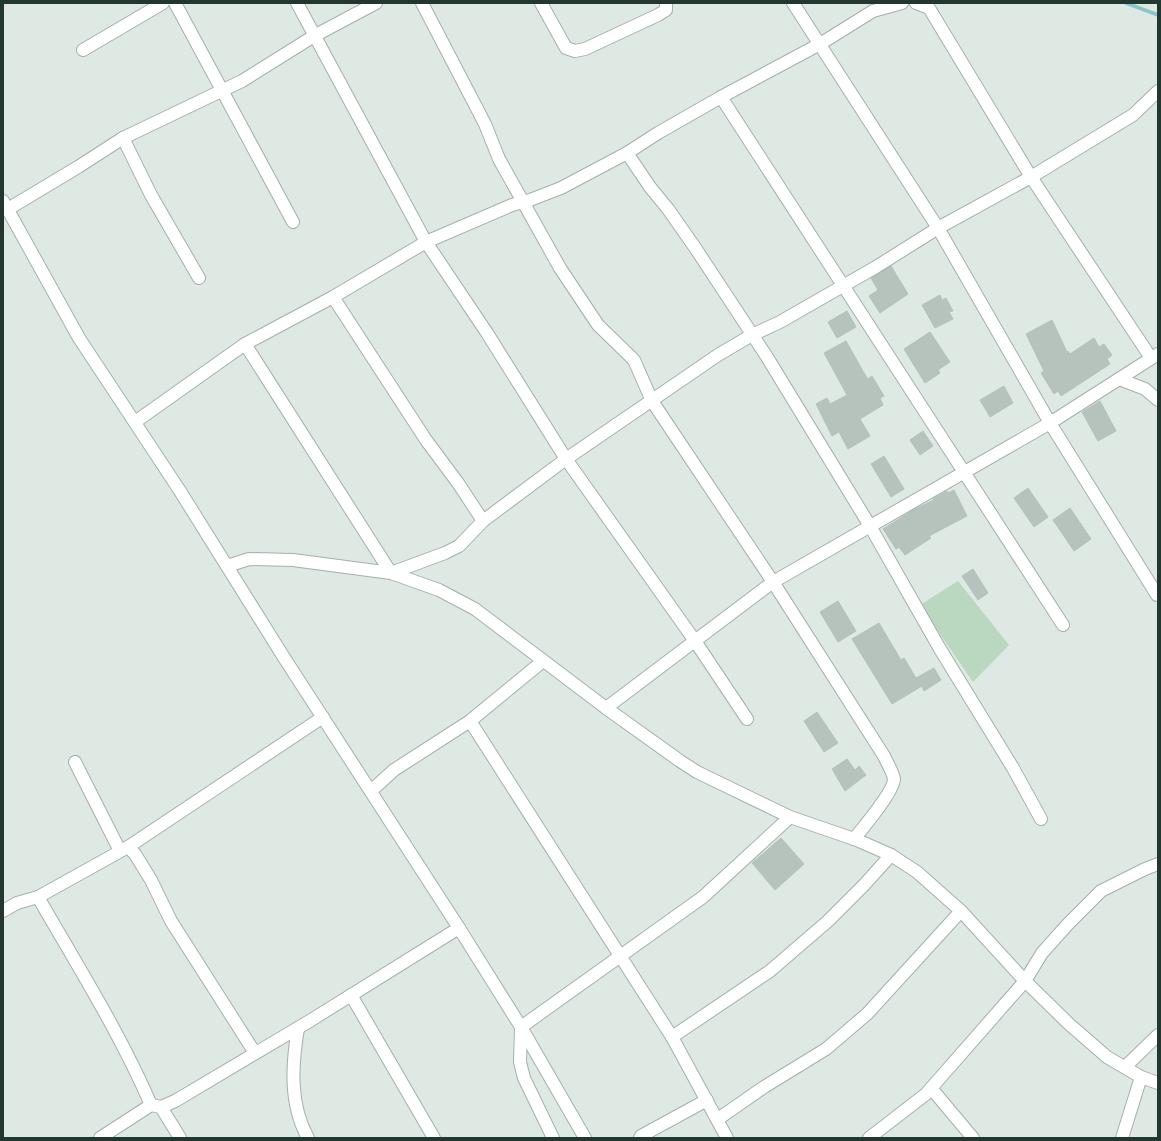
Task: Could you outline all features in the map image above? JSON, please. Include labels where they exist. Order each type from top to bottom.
[{"type":"street","points":[[83,50],[163,3]]},
{"type":"street","points":[[175,3],[293,222]]},
{"type":"street","points":[[296,3],[426,242],[487,333],[566,459],[695,641],[746,719]]},
{"type":"street","points":[[376,3],[314,36],[242,81],[122,138],[78,167],[5,205],[79,338],[135,422],[227,566],[282,656],[459,928],[521,1027],[585,1138]]},
{"type":"street","points":[[422,3],[485,124],[499,159],[548,248],[593,319],[634,360],[652,401],[773,582],[884,756],[894,779],[892,787],[885,799],[854,839]]},
{"type":"street","points":[[540,3],[566,48],[576,51],[585,49],[658,15],[666,10],[666,3]]},
{"type":"street","points":[[793,3],[938,228],[1050,423],[1158,595]]},
{"type":"street","points":[[135,422],[245,344],[333,298],[426,242],[512,205],[560,188],[627,153],[658,133],[721,97],[820,44],[873,11],[902,3]]},
{"type":"street","points":[[606,708],[773,582],[1050,423],[1154,356],[1031,177],[929,8],[916,3]]},
{"type":"street","points":[[391,573],[445,553],[459,546],[483,521],[566,459],[718,355],[752,335],[780,322],[876,267],[938,228],[1031,177],[1133,115],[1158,91]]},
{"type":"street","points":[[721,97],[844,285],[963,473],[1063,626]]},
{"type":"street","points":[[122,138],[151,195],[199,278]]},
{"type":"street","points":[[627,153],[696,249],[767,357],[870,526],[940,648],[1013,768],[1041,819]]},
{"type":"street","points":[[333,298],[426,440],[458,483],[483,521]]},
{"type":"street","points":[[245,344],[391,573]]},
{"type":"street","points":[[1118,379],[1144,389],[1158,400]]},
{"type":"street","points":[[227,566],[249,559],[293,560],[391,573],[439,590],[475,609],[680,762],[697,772],[790,817],[854,839],[891,855],[917,872],[961,911],[1025,981],[1069,1024],[1107,1057],[1141,1077],[1158,1083]]},
{"type":"street","points":[[371,791],[394,770],[470,721],[543,660]]},
{"type":"street","points":[[3,911],[17,904],[38,897],[124,849],[323,717]]},
{"type":"street","points":[[470,721],[672,1037],[727,1138]]},
{"type":"street","points":[[75,762],[124,849],[135,854],[151,880],[171,921],[255,1052]]},
{"type":"street","points":[[521,1027],[703,897],[790,817]]},
{"type":"street","points":[[672,1037],[770,971],[828,921],[891,855]]},
{"type":"street","points":[[869,1138],[926,1094],[1025,981],[1042,953],[1101,891],[1158,864]]},
{"type":"street","points":[[38,897],[98,1001],[142,1085],[180,1138]]},
{"type":"street","points":[[718,1119],[764,1087],[826,1050],[867,1014],[961,911]]},
{"type":"street","points":[[100,1138],[156,1106],[176,1101],[255,1052],[298,1028],[459,928]]},
{"type":"street","points":[[351,995],[434,1138]]},
{"type":"street","points":[[521,1027],[520,1062],[524,1078],[553,1138]]},
{"type":"street","points":[[298,1028],[294,1054],[293,1082],[297,1112],[308,1138]]},
{"type":"street","points":[[1125,1067],[1158,1035]]},
{"type":"street","points":[[1122,1138],[1141,1077]]},
{"type":"street","points":[[931,1088],[973,1138]]},
{"type":"street","points":[[640,1138],[707,1100]]},
{"type":"green space","points":[[958,581],[1009,645],[973,682],[920,605]]},
{"type":"building","points":[[891,266],[908,294],[880,313],[869,296],[878,290],[871,278]]},
{"type":"building","points":[[940,295],[942,300],[946,298],[953,311],[949,312],[953,319],[935,328],[922,305]]},
{"type":"building","points":[[847,311],[856,327],[837,338],[828,322]]},
{"type":"building","points":[[1052,320],[1067,352],[1068,351],[1070,354],[1094,338],[1099,347],[1104,344],[1112,355],[1107,359],[1110,364],[1061,396],[1058,391],[1054,394],[1041,373],[1044,371],[1026,334]]},
{"type":"building","points":[[930,332],[950,362],[938,370],[940,373],[925,383],[904,349]]},
{"type":"building","points":[[846,341],[868,379],[872,376],[884,396],[880,398],[883,405],[860,419],[870,436],[848,449],[839,432],[832,436],[816,404],[827,398],[830,404],[847,395],[824,353]]},
{"type":"building","points":[[1004,386],[1013,403],[990,417],[980,400]]},
{"type":"building","points":[[1100,401],[1116,431],[1098,441],[1082,412]]},
{"type":"building","points":[[923,431],[933,446],[920,455],[910,440]]},
{"type":"building","points":[[884,456],[904,489],[891,497],[871,464]]},
{"type":"building","points":[[1028,488],[1048,517],[1034,527],[1014,498]]},
{"type":"building","points":[[954,490],[967,516],[929,536],[931,538],[905,555],[899,547],[896,549],[883,529],[947,491],[948,493]]},
{"type":"building","points":[[1070,508],[1091,539],[1074,551],[1053,520]]},
{"type":"building","points":[[973,569],[988,593],[978,600],[962,576]]},
{"type":"building","points":[[838,601],[856,631],[838,642],[820,612]]},
{"type":"building","points":[[879,623],[901,660],[904,658],[916,678],[934,668],[941,680],[924,691],[922,686],[892,704],[852,639]]},
{"type":"building","points":[[817,712],[838,743],[824,752],[804,721]]},
{"type":"building","points":[[847,759],[855,770],[859,766],[866,775],[845,791],[832,769]]},
{"type":"building","points":[[781,838],[804,864],[775,890],[752,863]]},
{"type":"waterway","points":[[1126,3],[1158,15]]}]
